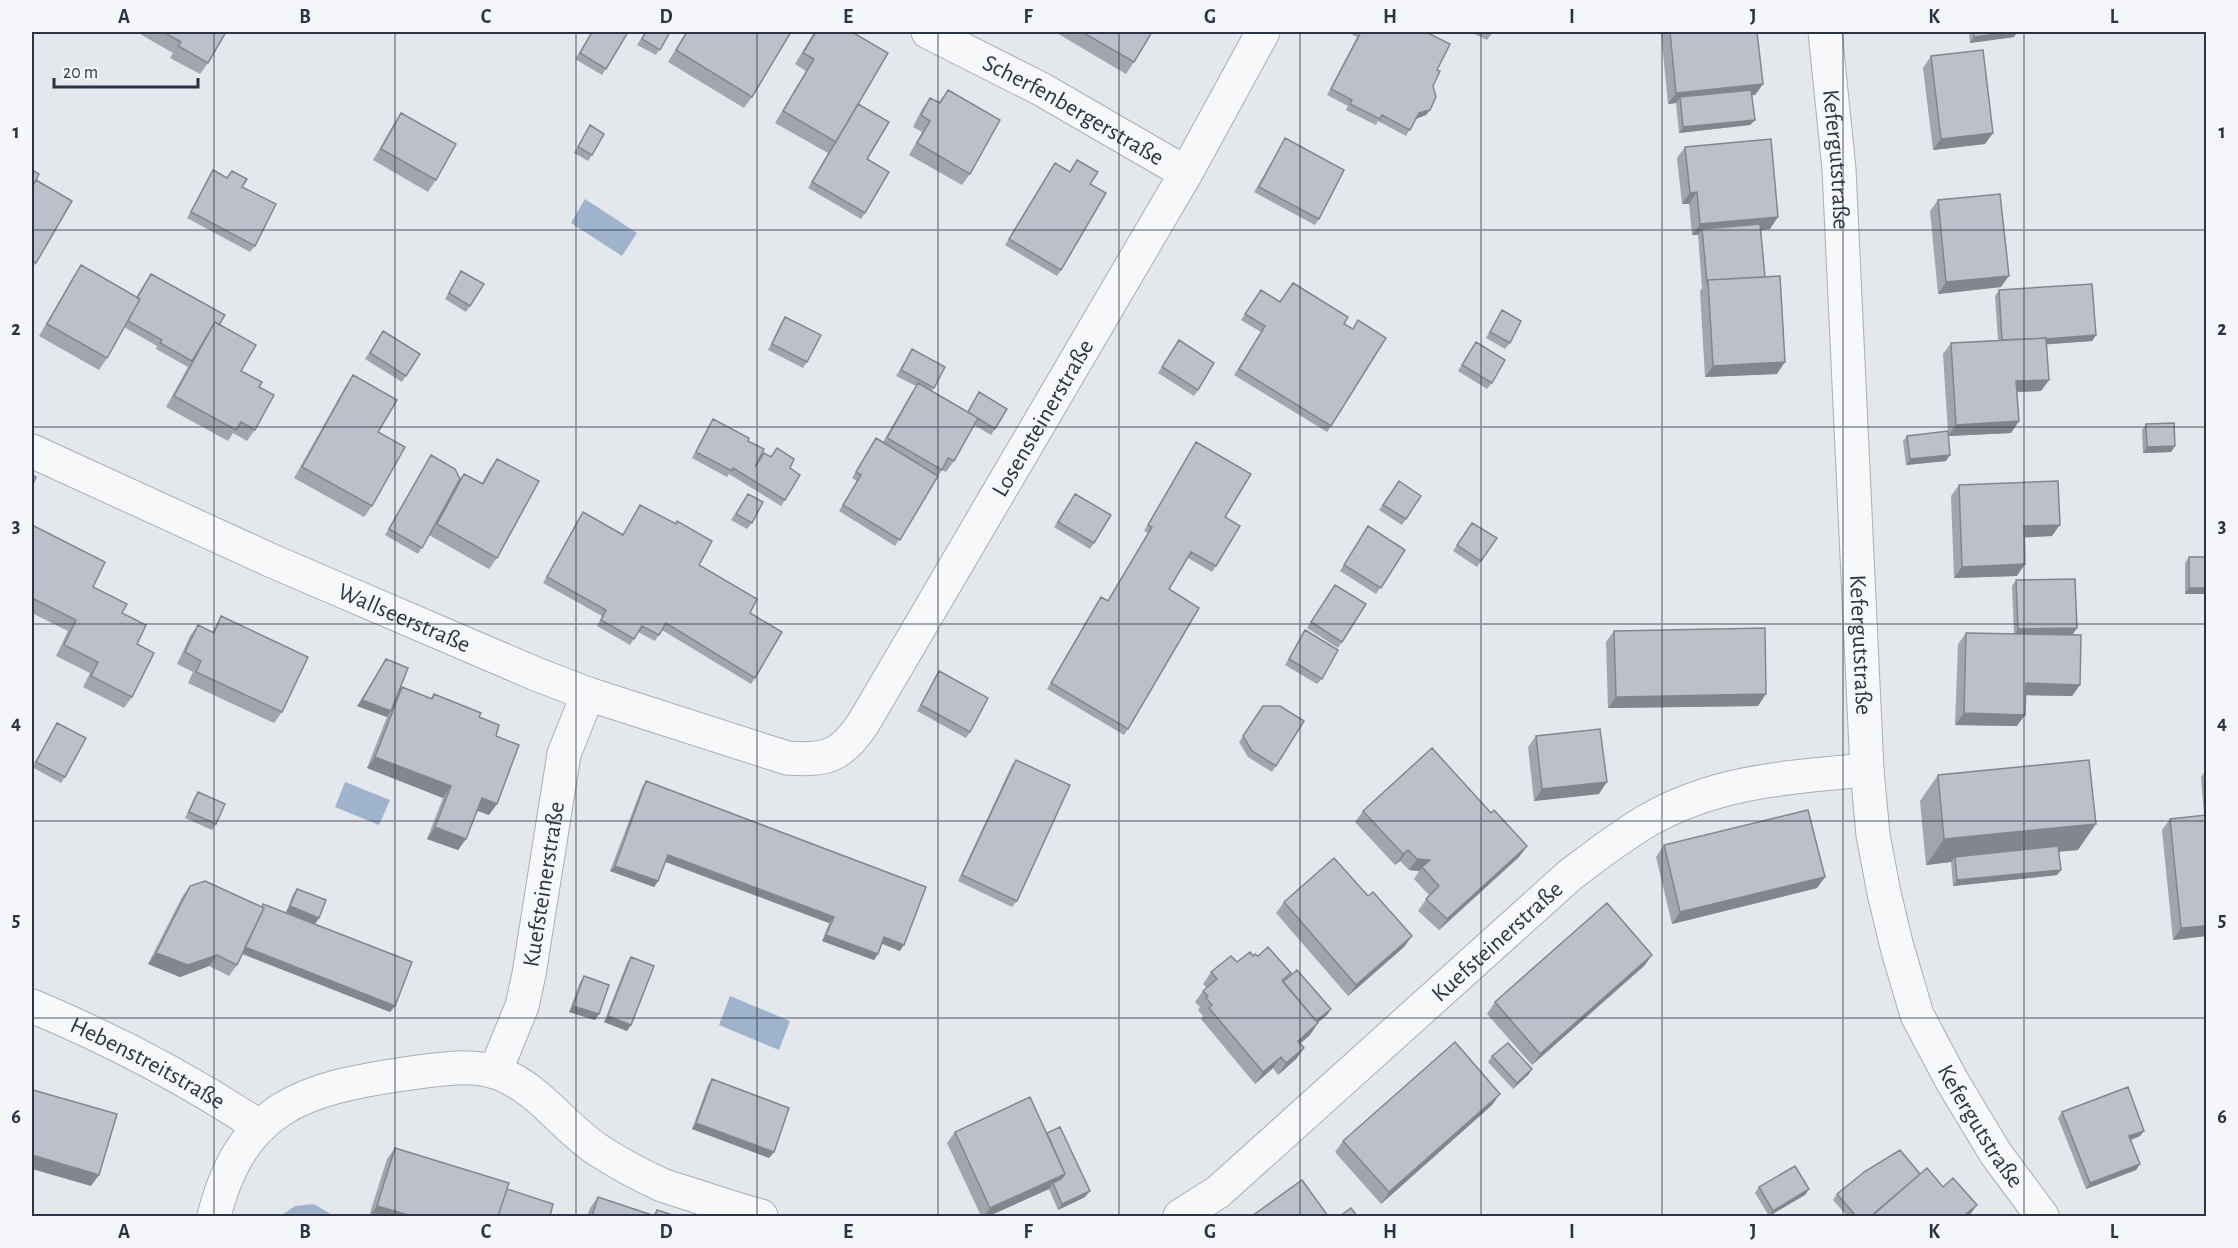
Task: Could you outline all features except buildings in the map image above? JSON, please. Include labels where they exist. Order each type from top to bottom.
[{"type":"street","name":"Scherfenbergerstraße","points":[[928,32],[1041,89],[1185,173]]},
{"type":"street","name":"Losensteinerstraße","points":[[787,758],[810,760],[832,755],[851,741],[1185,173],[1263,32]]},
{"type":"street","name":"Kefergutstraße","points":[[1825,32],[1839,169],[1867,770],[1873,835],[1897,947],[1917,1015],[1952,1081],[1996,1154],[2042,1216]]},
{"type":"street","name":"Wallseerstraße","points":[[32,451],[335,588],[588,694],[787,758]]},
{"type":"street","name":"Kuefsteinerstraße","points":[[495,1072],[522,1006],[564,754],[588,694]]},
{"type":"street","name":"Kuefsteinerstraße","points":[[1180,1216],[1218,1192],[1570,875],[1646,821],[1714,791],[1758,781],[1867,770]]},
{"type":"street","name":"Hebenstreitstraße","points":[[32,1006],[66,1020],[200,1088],[260,1126]]},
{"type":"street","points":[[214,1216],[226,1177],[247,1141],[260,1126],[284,1106],[331,1088],[433,1070],[462,1068],[495,1072],[514,1080],[596,1149],[663,1185],[761,1216]]},
{"type":"water","points":[[585,199],[637,233],[622,256],[571,223]]},
{"type":"water","points":[[345,782],[390,800],[379,825],[335,807]]},
{"type":"water","points":[[730,996],[790,1021],[779,1050],[719,1025]]},
{"type":"water","points":[[314,1204],[334,1216],[283,1216],[295,1206]]}]
